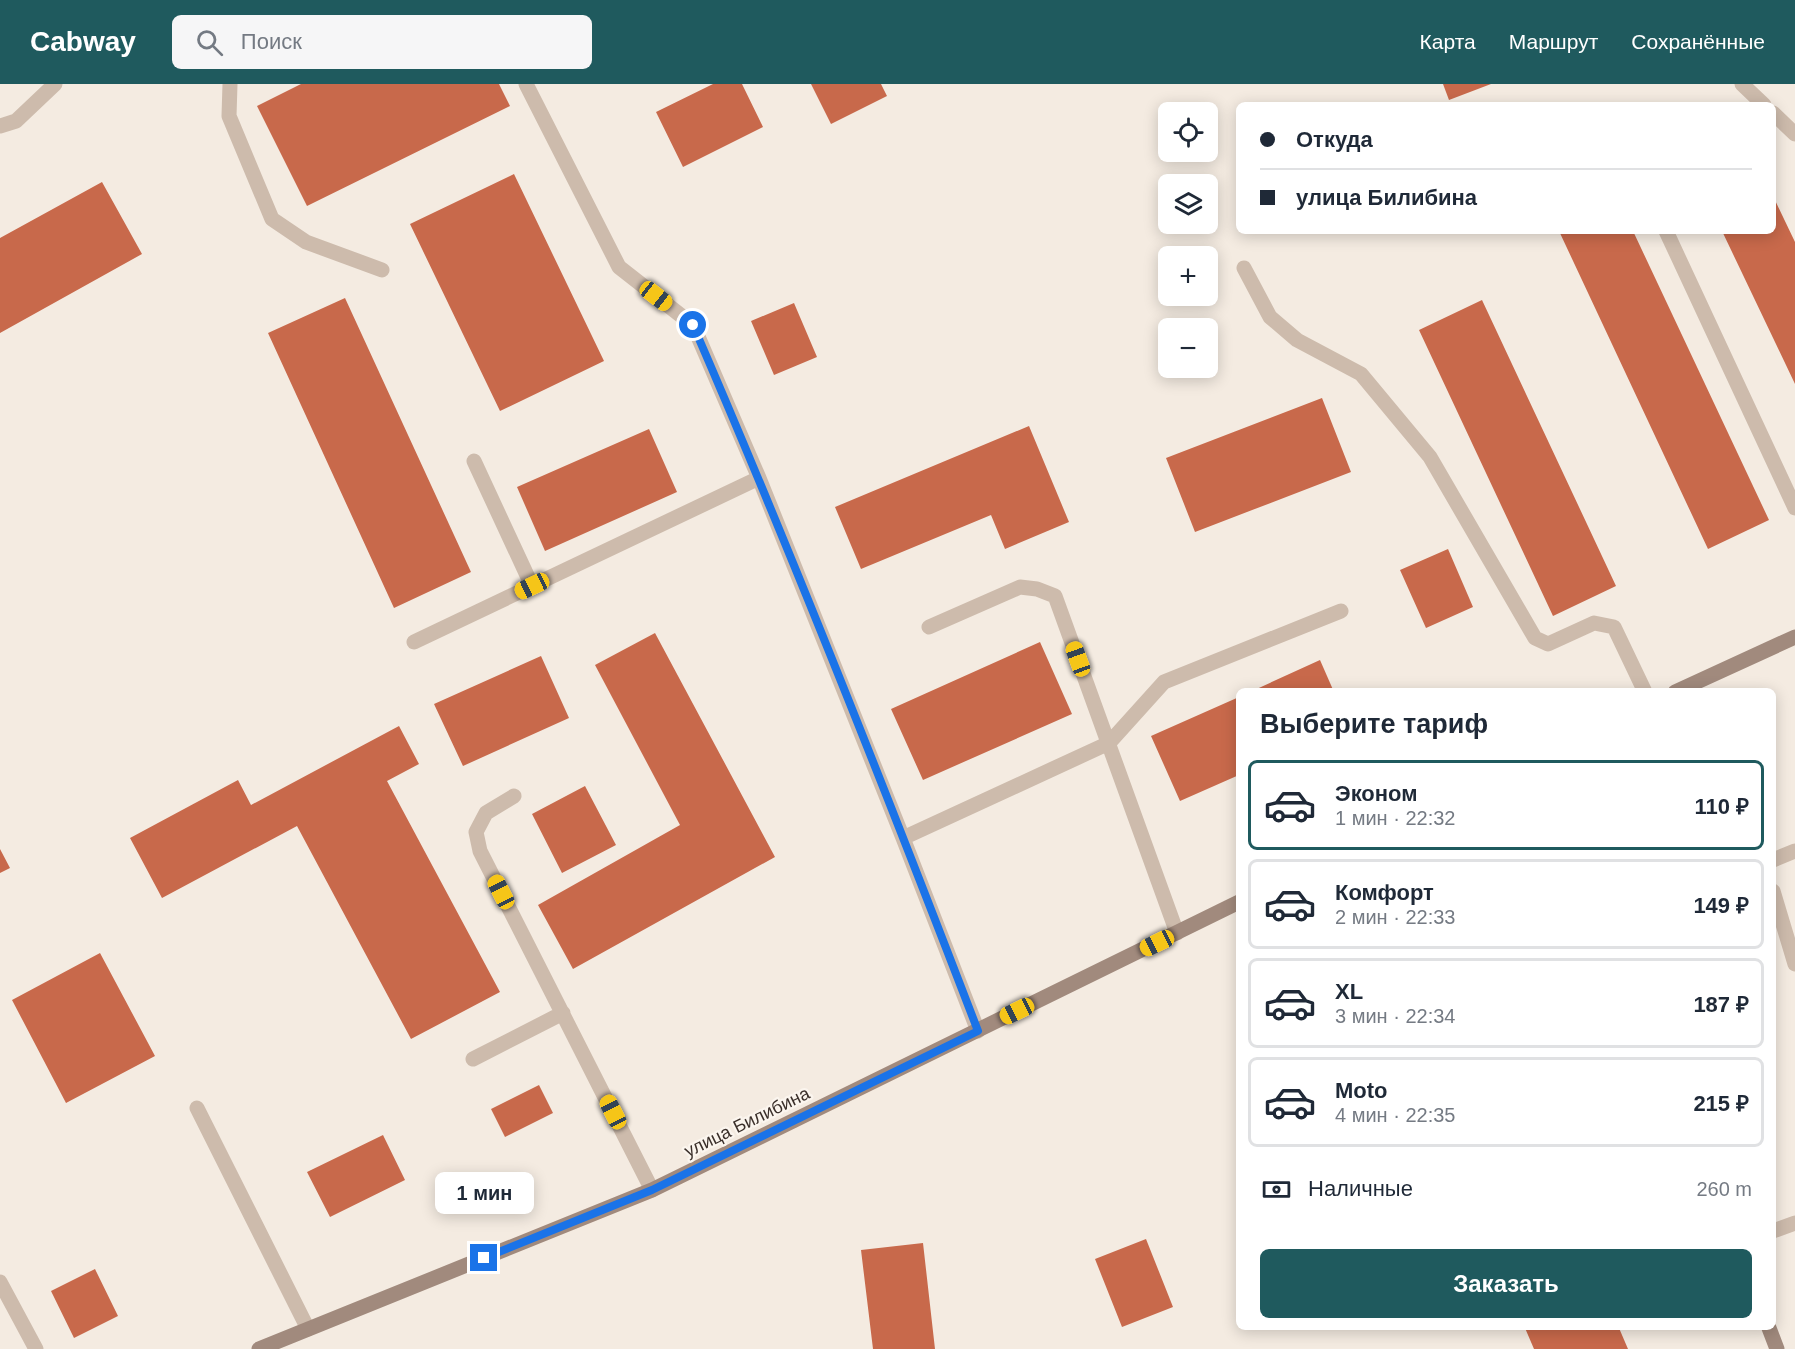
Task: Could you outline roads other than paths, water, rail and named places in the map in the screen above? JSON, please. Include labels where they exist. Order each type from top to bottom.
[{"type":"main road","points":[[1684,688],[1795,637]]},
{"type":"main road","name":"улица Билибина","points":[[259,1349],[652,1190],[1236,904]]},
{"type":"main road","points":[[1770,1330],[1777,1349]]},
{"type":"lane","points":[[0,126],[16,121],[55,84]]},
{"type":"lane","points":[[230,84],[229,116],[272,219],[306,242],[382,270]]},
{"type":"lane","points":[[526,84],[619,267],[693,325],[759,478],[978,1031]]},
{"type":"lane","points":[[1742,84],[1761,102]]},
{"type":"lane","points":[[1776,116],[1795,134]]},
{"type":"lane","points":[[1667,234],[1795,508]]},
{"type":"lane","points":[[1244,268],[1270,317],[1297,340],[1361,374],[1430,457],[1535,639],[1548,644],[1594,622],[1614,627],[1643,688]]},
{"type":"lane","points":[[474,461],[532,586]]},
{"type":"lane","points":[[414,642],[759,478]]},
{"type":"lane","points":[[929,627],[1020,587],[1037,589],[1055,596],[1177,933]]},
{"type":"lane","points":[[903,838],[1109,743],[1164,682],[1341,611]]},
{"type":"lane","points":[[514,796],[486,813],[476,832],[480,851],[652,1190]]},
{"type":"lane","points":[[1776,859],[1795,851]]},
{"type":"lane","points":[[1776,901],[1795,964]]},
{"type":"lane","points":[[473,1059],[563,1014]]},
{"type":"lane","points":[[197,1108],[308,1329]]},
{"type":"lane","points":[[1776,1230],[1795,1223]]},
{"type":"lane","points":[[0,1282],[36,1349]]}]
